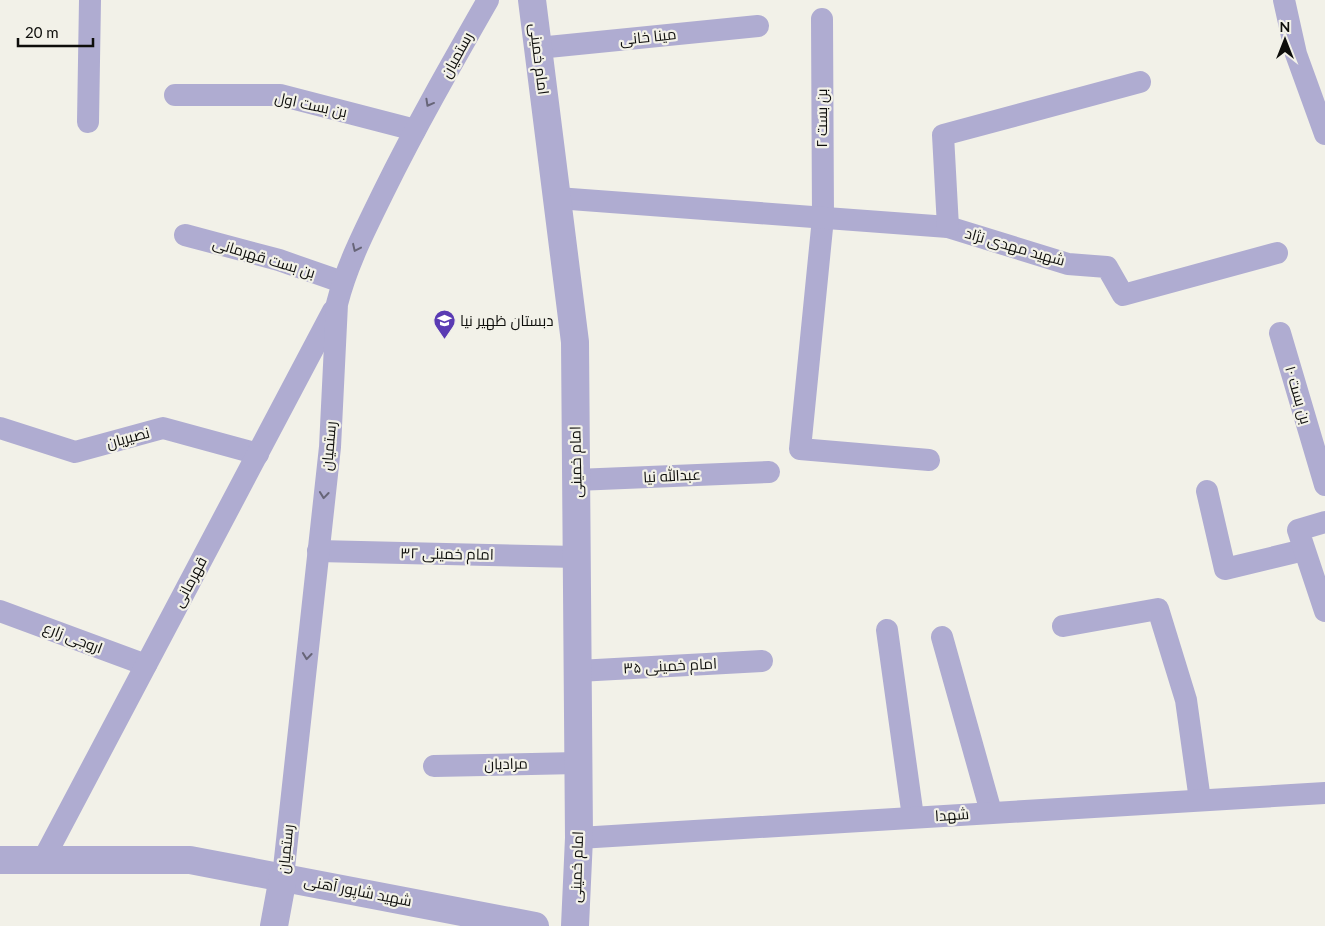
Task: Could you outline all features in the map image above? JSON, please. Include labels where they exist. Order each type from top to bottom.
[{"type":"street","points":[[88,122],[90,0]]},
{"type":"street","name":"رستمیان","points":[[274,926],[283,877],[330,447],[340,293],[354,252],[415,130],[488,0]]},
{"type":"street","name":"امام خمینی","points":[[532,0],[575,342],[579,838],[575,926]]},
{"type":"street","points":[[1284,0],[1296,54],[1325,134]]},
{"type":"street","name":"بن بست ۲","points":[[822,19],[823,218]]},
{"type":"street","name":"مینا خانی","points":[[538,48],[758,26]]},
{"type":"street","points":[[948,227],[943,135],[1140,82]]},
{"type":"street","name":"بن بست اول","points":[[175,95],[280,95],[415,130]]},
{"type":"street","name":"شهید مهدی نژاد","points":[[556,198],[948,227],[1068,264],[1107,267],[1123,295],[1277,253]]},
{"type":"street","points":[[823,218],[800,449],[929,460]]},
{"type":"street","name":"بن بست قهرمانی","points":[[185,235],[279,260],[340,293]]},
{"type":"street","name":"قهرمانی","points":[[43,860],[258,454],[340,293]]},
{"type":"street","name":"بن بست ۱۰","points":[[1280,333],[1325,485]]},
{"type":"street","name":"نصیریان","points":[[0,428],[75,452],[163,428],[258,454]]},
{"type":"street","name":"عبدالله نیا","points":[[576,480],[769,472]]},
{"type":"street","points":[[1207,491],[1225,569],[1304,550]]},
{"type":"street","points":[[1325,522],[1298,530],[1325,611]]},
{"type":"street","name":"امام خمینی ۳۲","points":[[318,551],[577,557]]},
{"type":"street","points":[[1063,626],[1158,609],[1186,700],[1200,800]]},
{"type":"street","name":"اروجی زارع","points":[[0,611],[146,665]]},
{"type":"street","points":[[887,630],[913,817]]},
{"type":"street","points":[[942,637],[992,812]]},
{"type":"street","name":"امام خمینی ۳۵","points":[[578,671],[762,661]]},
{"type":"street","name":"مرادیان","points":[[434,766],[578,763]]},
{"type":"street","name":"شهدا","points":[[579,838],[1325,793]]},
{"type":"street","name":"شهید شاپور آهنی","points":[[0,860],[190,860],[535,926]]},
{"type":"place","name":"دبستان ظهیر نیا","points":[[444,340]]}]
